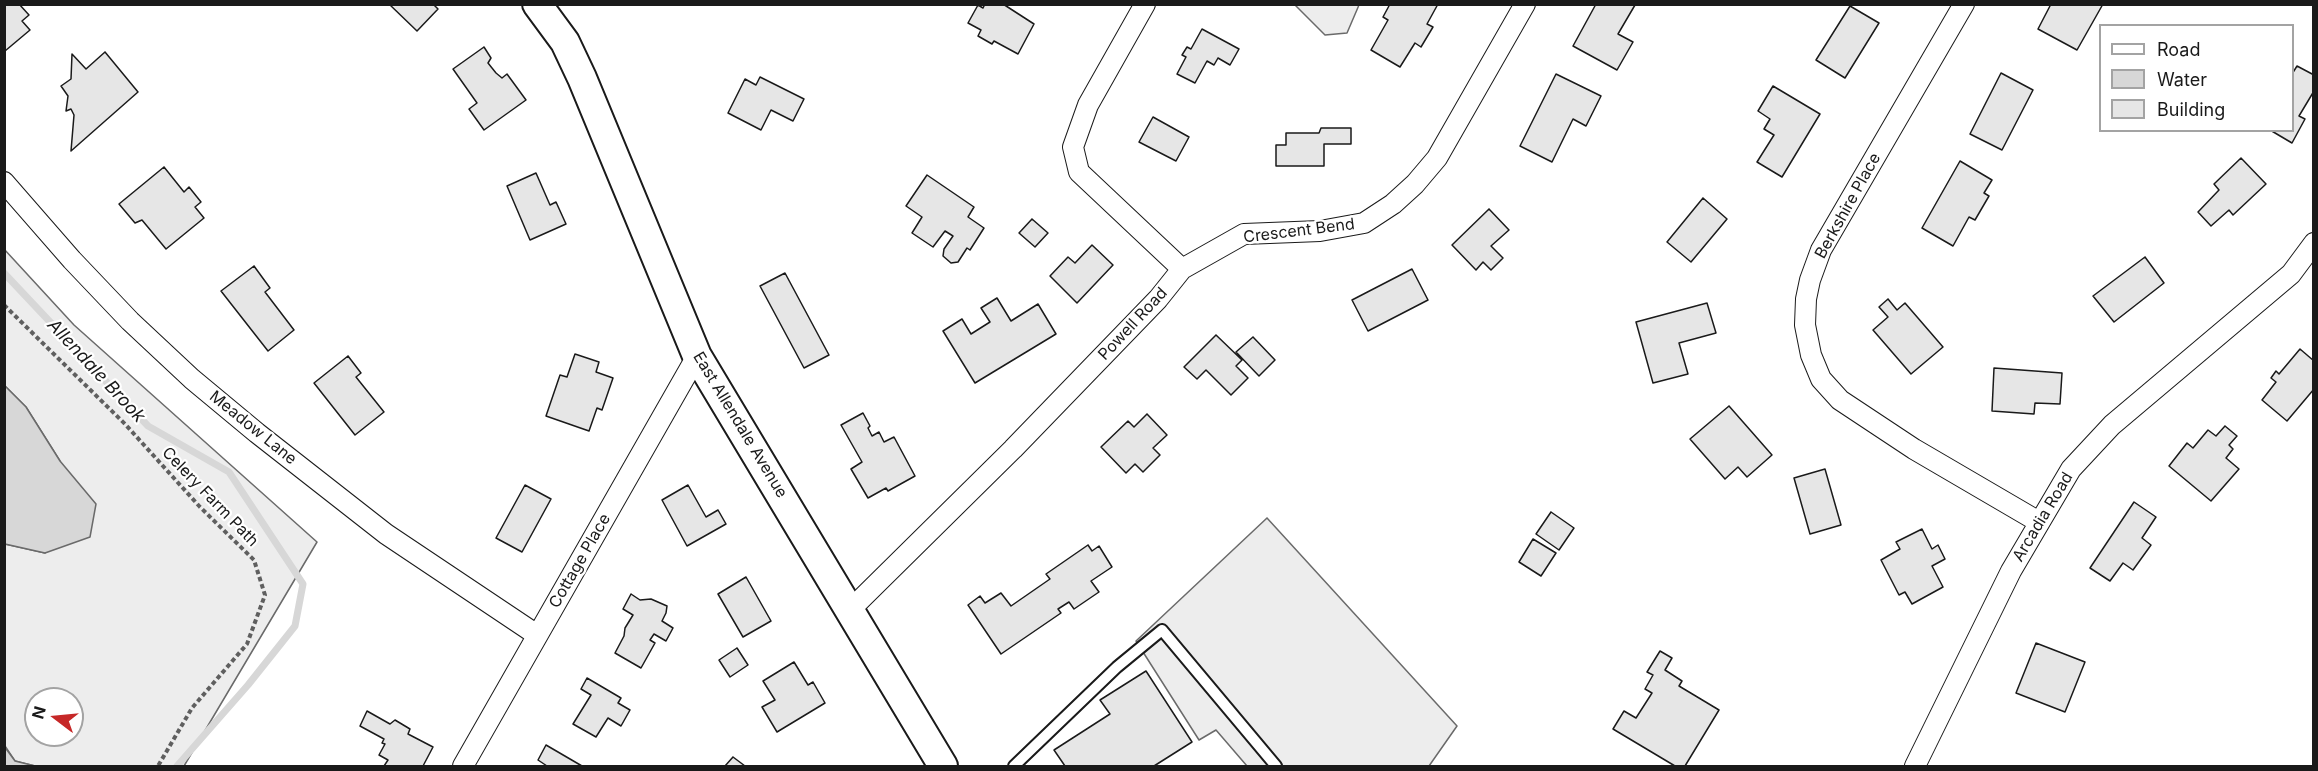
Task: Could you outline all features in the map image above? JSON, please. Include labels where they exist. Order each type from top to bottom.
[{"type":"main road","name":"East Allendale Avenue","points":[[537,4],[565,42],[582,78],[697,356],[851,609],[943,766]]},
{"type":"street","points":[[1145,4],[1088,105],[1073,147],[1079,172],[1182,268]]},
{"type":"street","name":"Crescent Bend","points":[[1182,268],[1244,234],[1320,231],[1364,222],[1392,204],[1415,184],[1437,158],[1525,4]]},
{"type":"street","name":"Berkshire Place","points":[[1964,4],[1821,250],[1810,280],[1806,299],[1805,325],[1811,355],[1821,379],[1840,400],[1914,449],[2039,522]]},
{"type":"street","name":"Meadow Lane","points":[[4,182],[130,321],[200,386],[386,534],[537,635]]},
{"type":"street","name":"Arcadia Road","points":[[1915,766],[2011,571],[2071,469],[2112,425],[2290,274],[2313,243]]},
{"type":"street","name":"Powell Road","points":[[851,609],[1013,449],[1158,299],[1182,268]]},
{"type":"street","name":"Cottage Place","points":[[463,766],[697,356]]},
{"type":"lane","points":[[1014,766],[1117,667],[1162,630],[1275,766]]},
{"type":"path","name":"Celery Farm Path","points":[[4,305],[125,424],[201,507],[254,560],[265,595],[247,644],[192,708],[158,766]]},
{"type":"shaded area","points":[[1295,5],[1359,5],[1347,33],[1325,35]]},
{"type":"shaded area","points":[[4,249],[74,325],[317,542],[184,766],[35,766],[15,761],[5,746],[5,544],[45,553],[60,461],[26,407],[5,386]]},
{"type":"shaded area","points":[[1267,518],[1457,726],[1429,766],[1247,766],[1216,730],[1199,740],[1136,641]]},
{"type":"water","points":[[5,386],[26,407],[60,461],[96,504],[90,537],[45,553],[5,544]]},
{"type":"water","points":[[4,746],[15,761],[35,766],[5,766]]},
{"type":"building","points":[[4,4],[19,4],[29,15],[22,21],[30,30],[5,51]]},
{"type":"building","points":[[389,4],[433,4],[438,9],[417,31]]},
{"type":"building","points":[[985,4],[1003,4],[1034,24],[1018,54],[994,41],[992,44],[978,36],[981,30],[968,23],[978,5],[983,8]]},
{"type":"building","points":[[1390,4],[1438,4],[1427,24],[1433,27],[1421,47],[1415,43],[1400,67],[1371,50],[1388,20],[1383,17]]},
{"type":"building","points":[[1596,4],[1635,5],[1618,34],[1633,42],[1617,70],[1573,46]]},
{"type":"building","points":[[2051,4],[2103,4],[2077,50],[2038,29]]},
{"type":"building","points":[[1850,6],[1879,23],[1845,78],[1816,60]]},
{"type":"building","points":[[1202,29],[1239,49],[1230,65],[1218,58],[1214,65],[1207,61],[1195,83],[1177,74],[1186,57],[1182,55],[1187,47],[1191,49]]},
{"type":"building","points":[[484,47],[491,58],[488,63],[502,78],[507,74],[526,100],[484,130],[469,109],[477,103],[453,69]]},
{"type":"building","points":[[105,52],[138,92],[71,151],[74,115],[71,109],[66,111],[68,96],[61,86],[71,79],[72,54],[86,69]]},
{"type":"building","points":[[2297,66],[2314,75],[2314,91],[2299,116],[2305,119],[2292,143],[2273,132],[2294,132],[2294,71]]},
{"type":"building","points":[[2001,73],[2033,90],[2002,150],[1970,134]]},
{"type":"building","points":[[1556,74],[1601,96],[1586,126],[1573,119],[1552,162],[1520,146]]},
{"type":"building","points":[[760,77],[804,99],[793,121],[771,110],[761,130],[728,113],[745,79],[756,85]]},
{"type":"building","points":[[1773,86],[1820,114],[1782,177],[1757,162],[1774,135],[1764,129],[1770,119],[1758,111]]},
{"type":"building","points":[[1153,117],[1189,137],[1176,161],[1139,142]]},
{"type":"building","points":[[1321,128],[1351,128],[1351,144],[1324,144],[1324,166],[1276,166],[1276,145],[1286,145],[1286,133],[1319,133]]},
{"type":"building","points":[[2241,158],[2266,184],[2233,215],[2229,210],[2211,226],[2198,212],[2219,190],[2214,184]]},
{"type":"building","points":[[1960,161],[1992,180],[1984,193],[1989,196],[1975,220],[1969,217],[1953,246],[1922,228]]},
{"type":"building","points":[[164,167],[184,192],[189,187],[201,202],[195,207],[204,218],[166,249],[142,220],[135,223],[119,204]]},
{"type":"building","points":[[536,173],[550,205],[556,202],[566,224],[530,240],[507,186]]},
{"type":"building","points":[[927,175],[974,207],[968,217],[984,228],[970,250],[967,248],[958,262],[951,263],[943,256],[944,249],[953,236],[945,231],[933,247],[912,233],[922,217],[906,206]]},
{"type":"building","points":[[1703,198],[1727,219],[1691,262],[1667,242]]},
{"type":"building","points":[[1489,209],[1509,230],[1491,246],[1503,258],[1491,270],[1483,262],[1476,270],[1452,245]]},
{"type":"building","points":[[1032,219],[1048,233],[1035,247],[1019,233]]},
{"type":"building","points":[[1092,245],[1113,265],[1077,303],[1050,276],[1068,257],[1075,263]]},
{"type":"building","points":[[2145,257],[2164,283],[2114,322],[2093,296]]},
{"type":"building","points":[[254,266],[270,288],[265,292],[294,330],[268,351],[221,291]]},
{"type":"building","points":[[1412,269],[1428,300],[1368,331],[1352,300]]},
{"type":"building","points":[[785,273],[829,355],[804,368],[760,286]]},
{"type":"building","points":[[997,298],[1011,321],[1038,304],[1056,334],[975,383],[943,331],[962,319],[971,334],[990,322],[981,308]]},
{"type":"building","points":[[1888,299],[1897,310],[1905,303],[1943,347],[1911,374],[1873,330],[1888,317],[1879,307]]},
{"type":"building","points":[[1707,303],[1716,333],[1679,343],[1688,374],[1653,383],[1636,322]]},
{"type":"building","points":[[1216,335],[1242,360],[1236,366],[1248,378],[1231,395],[1206,370],[1197,379],[1184,367]]},
{"type":"building","points":[[1253,337],[1275,360],[1259,376],[1236,352]]},
{"type":"building","points":[[2300,349],[2314,361],[2314,389],[2287,421],[2262,400],[2276,382],[2271,378],[2276,371],[2279,374]]},
{"type":"building","points":[[575,354],[599,362],[596,372],[613,378],[602,410],[597,408],[589,431],[546,416],[560,375],[567,377]]},
{"type":"building","points":[[348,356],[361,373],[356,377],[384,412],[355,435],[314,383]]},
{"type":"building","points":[[1994,368],[2062,373],[2060,404],[2035,403],[2034,414],[1992,411]]},
{"type":"building","points":[[1729,406],[1772,455],[1747,477],[1738,467],[1725,479],[1690,439]]},
{"type":"building","points":[[863,413],[872,436],[879,432],[884,442],[894,437],[915,476],[888,491],[886,488],[868,498],[851,469],[862,462],[841,425]]},
{"type":"building","points":[[1147,414],[1167,435],[1153,448],[1160,455],[1143,472],[1135,464],[1126,473],[1101,447],[1128,421],[1134,427]]},
{"type":"building","points":[[2225,426],[2237,436],[2229,445],[2233,449],[2226,458],[2239,469],[2211,501],[2169,466],[2187,443],[2193,448],[2208,430],[2216,436]]},
{"type":"building","points":[[1825,469],[1841,525],[1810,534],[1794,478]]},
{"type":"building","points":[[525,485],[551,499],[522,552],[496,538]]},
{"type":"building","points":[[688,485],[706,517],[718,510],[726,524],[687,546],[662,500]]},
{"type":"building","points":[[2134,502],[2156,517],[2142,538],[2151,545],[2133,570],[2123,563],[2110,581],[2090,568]]},
{"type":"building","points":[[1551,512],[1574,528],[1559,550],[1536,534]]},
{"type":"building","points":[[1922,529],[1932,549],[1938,545],[1945,559],[1932,566],[1943,587],[1912,604],[1905,592],[1899,595],[1881,560],[1900,549],[1896,542]]},
{"type":"building","points":[[1533,539],[1556,553],[1541,576],[1519,562]]},
{"type":"building","points":[[1088,545],[1092,551],[1099,546],[1112,567],[1091,581],[1099,592],[1074,609],[1069,602],[1058,609],[1061,613],[1001,654],[968,605],[980,596],[985,603],[1001,593],[1011,606],[1050,579],[1046,574]]},
{"type":"building","points":[[746,577],[771,621],[743,637],[718,594]]},
{"type":"building","points":[[631,594],[640,600],[651,599],[667,606],[662,621],[673,628],[666,641],[654,634],[650,640],[655,643],[641,668],[615,653],[633,615],[623,609]]},
{"type":"building","points":[[2036,643],[2085,662],[2065,712],[2016,693]]},
{"type":"building","points":[[737,648],[748,665],[730,677],[719,660]]},
{"type":"building","points":[[1660,651],[1672,658],[1665,670],[1682,681],[1679,686],[1719,710],[1685,766],[1675,766],[1613,729],[1624,711],[1636,718],[1652,693],[1645,689],[1653,675],[1647,672]]},
{"type":"building","points":[[794,662],[808,685],[813,682],[825,703],[777,732],[762,707],[775,700],[763,681]]},
{"type":"building","points":[[1146,671],[1192,742],[1154,766],[1065,766],[1054,750],[1110,714],[1100,700]]},
{"type":"building","points":[[587,678],[621,698],[618,703],[630,710],[621,726],[608,718],[596,737],[573,724],[591,695],[581,689]]},
{"type":"building","points":[[367,711],[390,724],[395,720],[410,729],[408,734],[433,747],[423,766],[384,766],[388,760],[379,755],[385,744],[382,743],[384,739],[360,726]]},
{"type":"building","points":[[546,745],[582,766],[547,766],[538,760]]},
{"type":"building","points":[[733,757],[745,766],[725,766]]},
{"type":"waterway","name":"Allendale Brook","points":[[4,273],[148,426],[229,472],[303,584],[295,626],[248,685],[177,766]]}]
